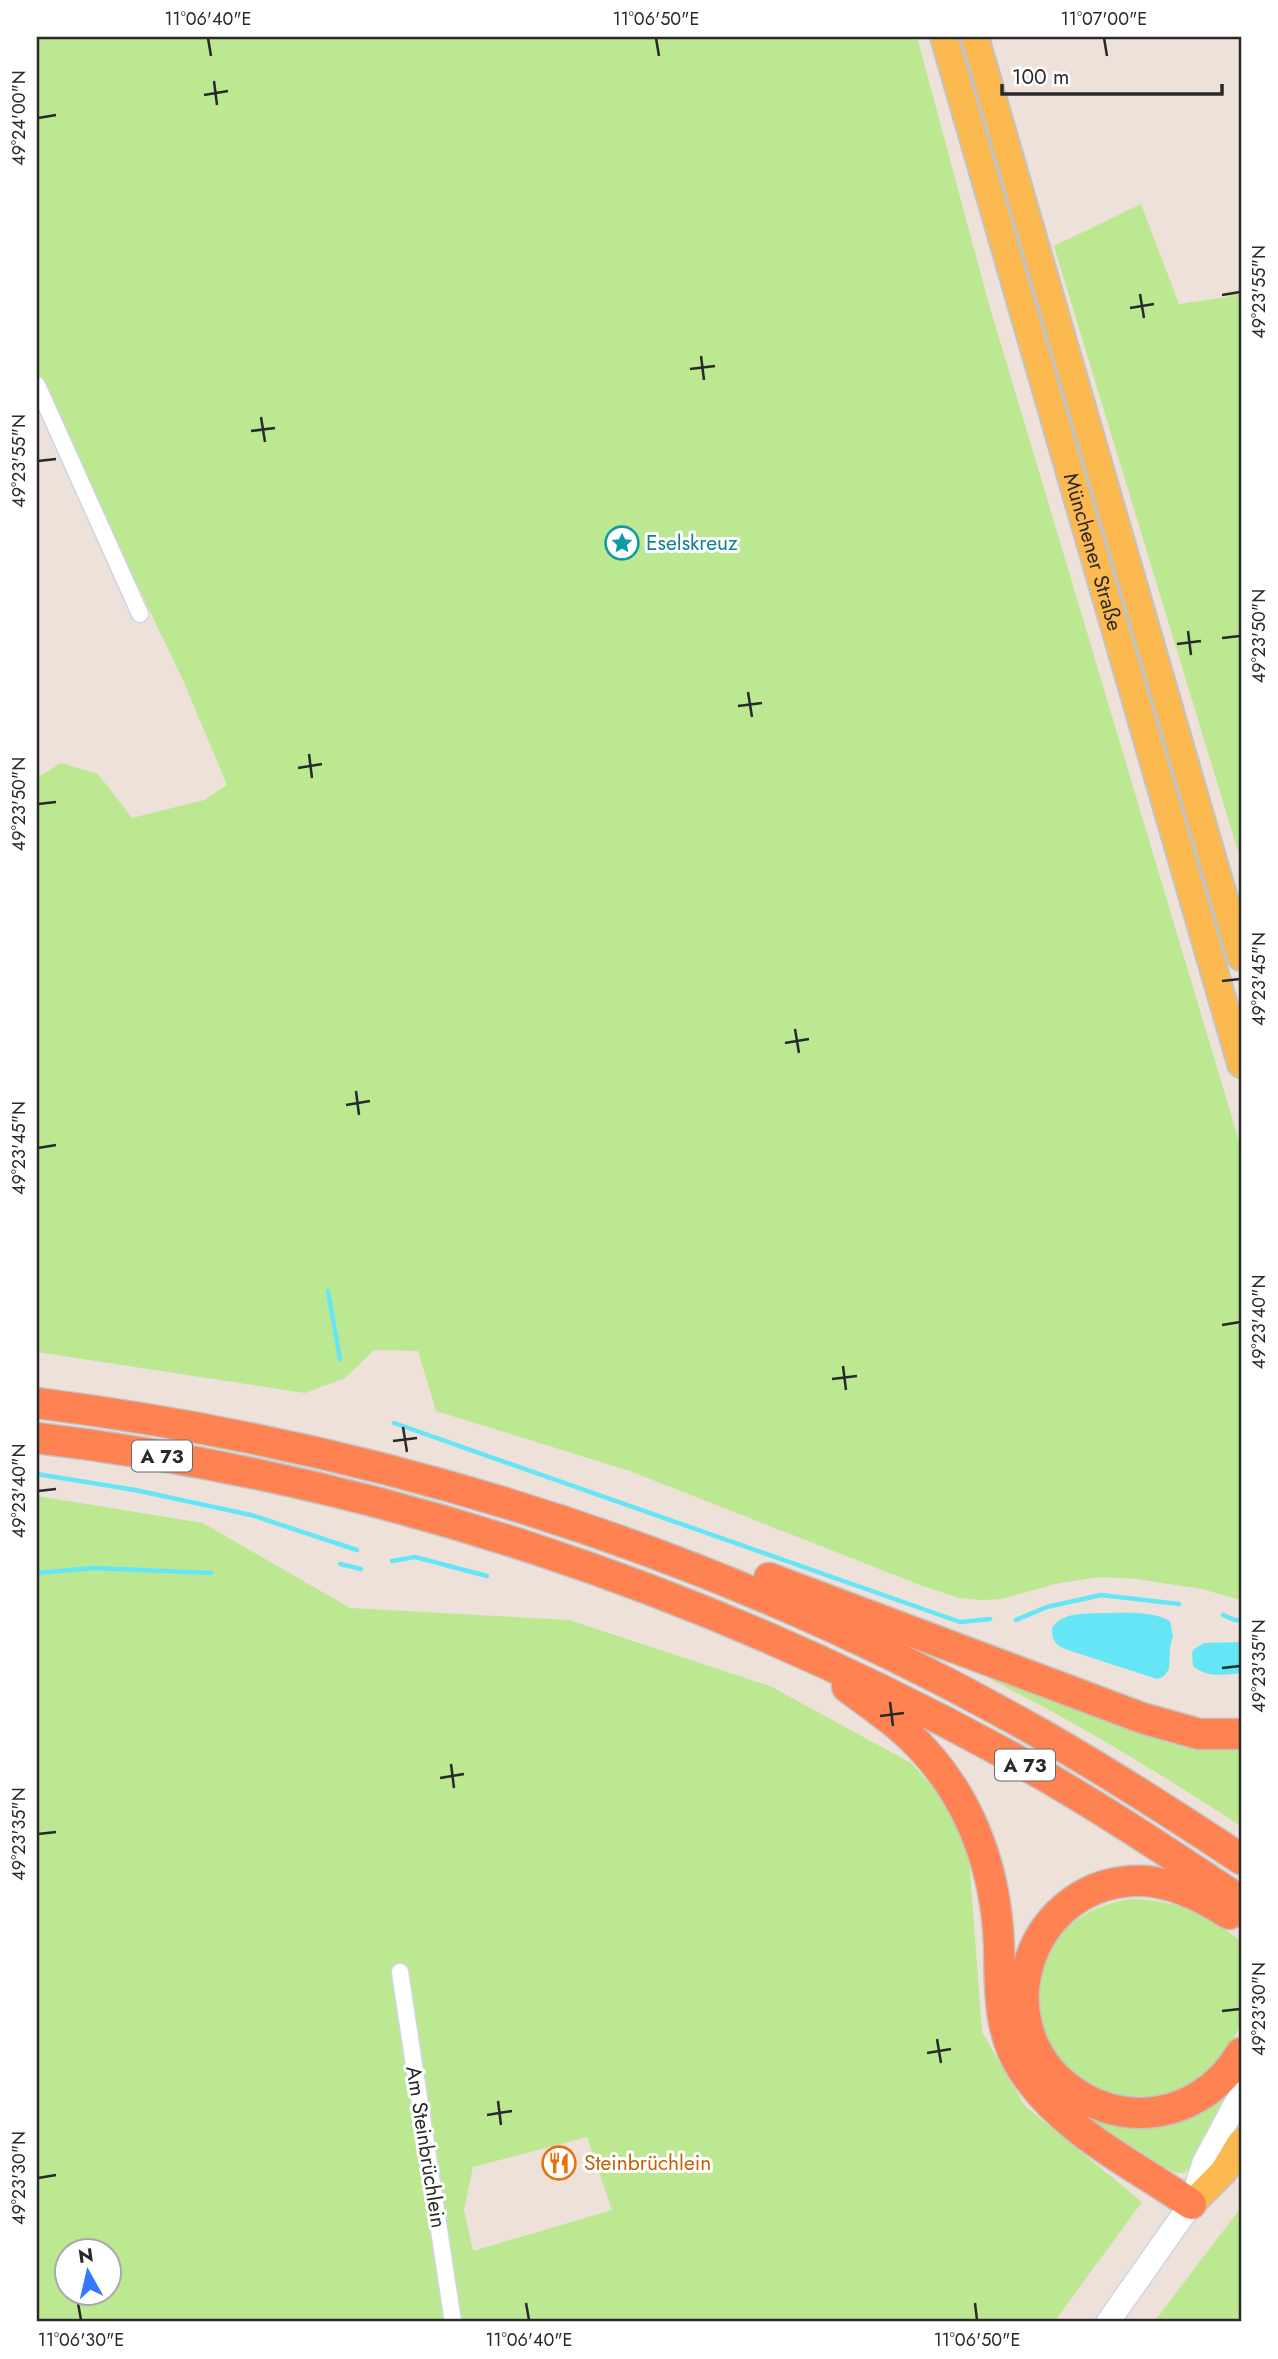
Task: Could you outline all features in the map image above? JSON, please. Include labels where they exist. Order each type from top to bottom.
[{"type":"highway","name":"A 73","points":[[37,1403],[197,1427],[372,1464],[496,1499],[624,1542],[786,1607],[951,1685],[1100,1769],[1241,1859]]},
{"type":"highway","name":"A 73","points":[[37,1438],[184,1460],[370,1501],[502,1538],[616,1576],[797,1649],[896,1696],[1005,1754],[1141,1835],[1241,1901]]},
{"type":"highway","points":[[624,1542],[744,1569],[1183,1731],[1241,1734]]},
{"type":"highway","points":[[797,1649],[913,1739],[945,1776],[969,1816],[986,1858],[994,1894],[1001,2015],[1008,2041],[1023,2071],[1066,2120],[1192,2204]]},
{"type":"highway","points":[[1241,1922],[1217,1906],[1167,1884],[1131,1881],[1097,1889],[1083,1895],[1064,1909],[1045,1930],[1032,1951],[1023,1997],[1030,2037],[1045,2063],[1061,2082],[1076,2094],[1111,2109],[1136,2113],[1183,2105],[1219,2081],[1241,2053]]},
{"type":"main road","name":"Münchener Straße","points":[[944,37],[1241,1065]]},
{"type":"main road","name":"Münchener Straße","points":[[975,37],[1241,957]]},
{"type":"main road","points":[[1192,2204],[1204,2163],[1241,2094]]},
{"type":"main road","points":[[1108,2322],[1192,2204],[1223,2172],[1241,2142]]},
{"type":"street","points":[[37,385],[140,614]]},
{"type":"street","name":"Am Steinbrüchlein","points":[[400,1972],[453,2322]]},
{"type":"green space","points":[[37,37],[917,37],[988,301],[1241,1148],[1241,1600],[1202,1589],[1136,1579],[1101,1577],[1059,1583],[1001,1599],[959,1598],[627,1470],[436,1411],[418,1351],[374,1350],[345,1378],[305,1393],[37,1352],[37,778],[61,763],[98,774],[132,818],[204,800],[227,785],[183,680],[37,376]]},
{"type":"green space","points":[[1141,204],[1179,304],[1227,297],[1241,289],[1241,861],[1054,246]]},
{"type":"green space","points":[[37,1496],[203,1523],[350,1608],[569,1620],[770,1686],[911,1763],[944,1799],[969,1858],[982,2032],[1025,2106],[1142,2202],[1054,2322],[37,2322]],"holes":[[[587,2137],[612,2210],[473,2251],[464,2210],[473,2167]]]},
{"type":"green space","points":[[991,1677],[1201,1747],[1218,1750],[1241,1748],[1241,1826],[1119,1750],[993,1681]]},
{"type":"green space","points":[[1132,1899],[1164,1902],[1190,1910],[1241,1941],[1241,2018],[1234,2038],[1217,2061],[1197,2079],[1179,2090],[1158,2095],[1122,2095],[1098,2088],[1078,2077],[1061,2062],[1049,2044],[1041,2023],[1038,2001],[1040,1978],[1048,1955],[1063,1933],[1082,1916],[1094,1910]]},
{"type":"green space","points":[[1241,2068],[1241,2078],[1190,2168],[1184,2173],[1176,2173],[1164,2167],[1081,2113],[1110,2116]]},
{"type":"green space","points":[[1241,2206],[1241,2322],[1154,2322],[1236,2214]]},
{"type":"water","points":[[1101,1613],[1145,1614],[1170,1621],[1173,1636],[1169,1669],[1164,1676],[1157,1679],[1068,1650],[1054,1640],[1052,1628],[1061,1619]]},
{"type":"water","points":[[1241,1642],[1241,1673],[1210,1674],[1193,1666],[1192,1653],[1204,1643]]},
{"type":"waterway","points":[[328,1291],[340,1359]]},
{"type":"waterway","points":[[394,1423],[960,1622],[990,1619]]},
{"type":"waterway","points":[[37,1474],[135,1490],[251,1515],[357,1550]]},
{"type":"waterway","points":[[392,1561],[415,1557],[487,1576]]},
{"type":"waterway","points":[[340,1564],[361,1569]]},
{"type":"waterway","points":[[37,1573],[93,1568],[211,1573]]},
{"type":"waterway","points":[[1016,1620],[1047,1607],[1101,1595],[1179,1604]]},
{"type":"waterway","points":[[1223,1615],[1241,1620]]},
{"type":"place","name":"Eselskreuz","points":[[622,543]]},
{"type":"place","name":"Steinbrüchlein","points":[[559,2163]]}]
